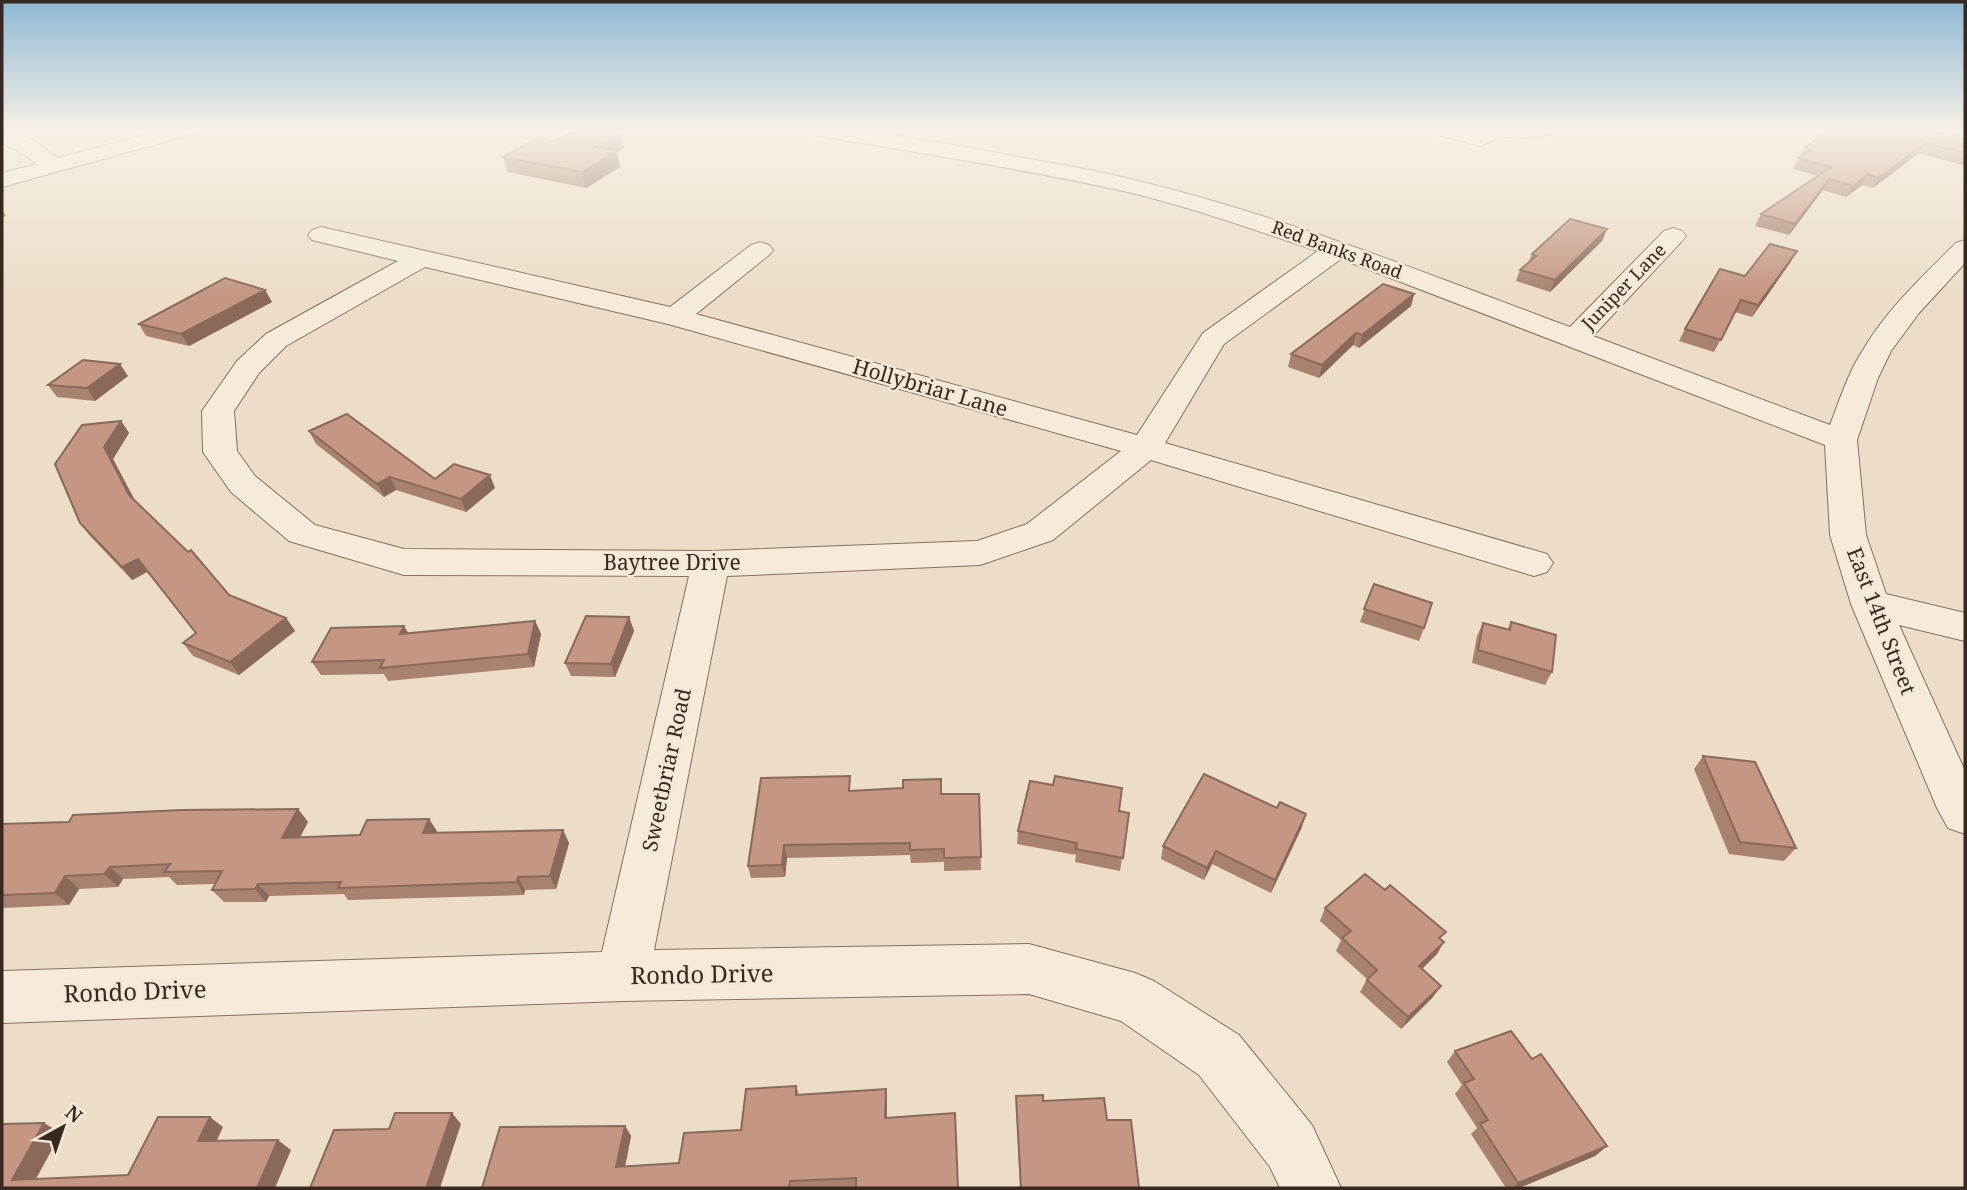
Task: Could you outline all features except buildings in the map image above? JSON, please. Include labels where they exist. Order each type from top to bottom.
[{"type":"street","name":"Red Banks Road","points":[[1125,185],[1220,211],[1338,249],[1841,440]]},
{"type":"street","name":"Hollybriar Lane","points":[[321,235],[675,317],[1146,448],[1534,563]]},
{"type":"street","name":"Juniper Lane","points":[[1574,338],[1673,236]]},
{"type":"street","name":"East 14th Street","points":[[1965,248],[1909,307],[1877,350],[1863,378],[1841,440],[1848,535],[1870,604],[1953,795],[1965,814]]},
{"type":"street","name":"Baytree Drive","points":[[420,259],[276,340],[248,368],[218,411],[220,452],[243,484],[302,533],[404,562],[711,564],[980,553],[1040,532],[1146,448],[1213,339],[1338,249]]},
{"type":"street","points":[[675,317],[760,250]]},
{"type":"street","name":"Sweetbriar Road","points":[[623,976],[711,564]]},
{"type":"street","points":[[1870,604],[1965,627]]},
{"type":"street","name":"Rondo Drive","points":[[2,997],[623,976],[1029,969],[1135,999],[1219,1055],[1291,1146],[1311,1188]]}]
